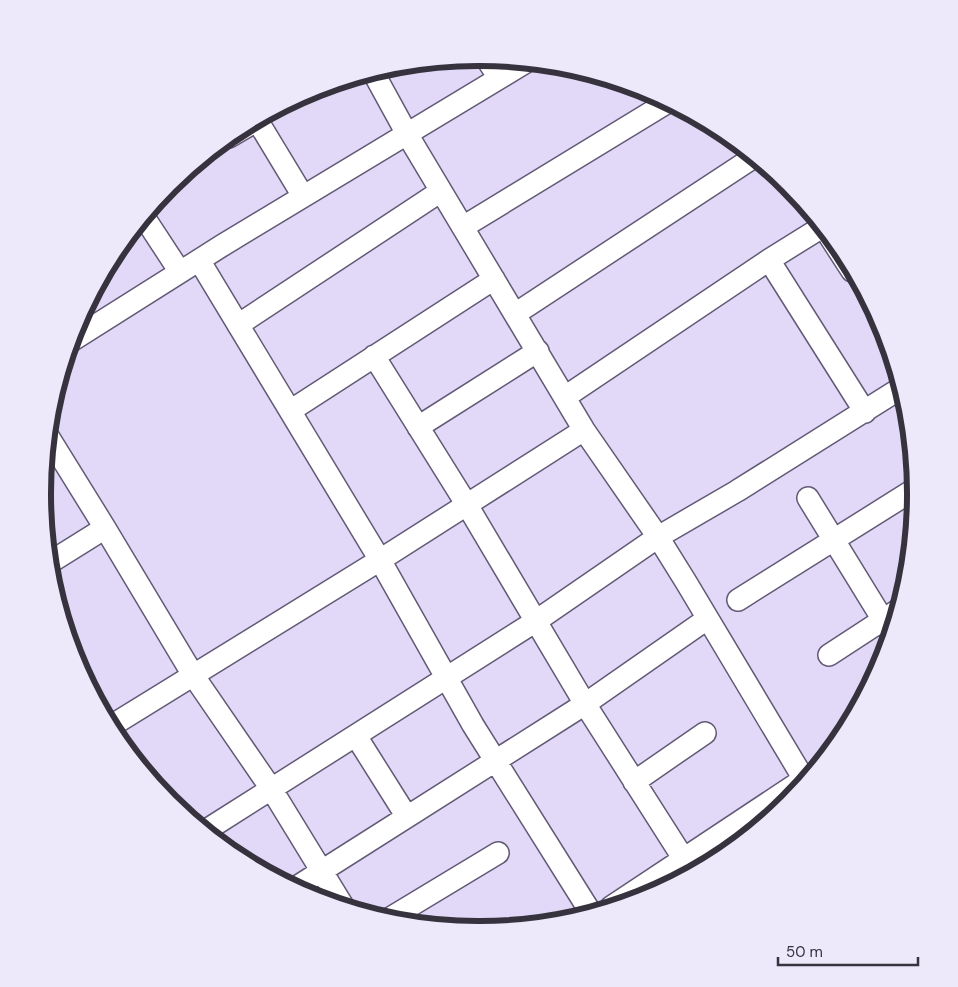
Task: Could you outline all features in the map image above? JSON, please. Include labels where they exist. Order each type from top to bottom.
[{"type":"street","points":[[491,66],[499,78]]},
{"type":"street","points":[[83,334],[303,196],[516,68]]},
{"type":"street","points":[[376,78],[407,134],[584,430],[658,537],[707,620],[803,773]]},
{"type":"street","points":[[463,227],[661,106]]},
{"type":"street","points":[[251,132],[303,196]]},
{"type":"street","points":[[515,314],[748,161]]},
{"type":"street","points":[[238,325],[441,191]]},
{"type":"street","points":[[148,223],[180,272]]},
{"type":"street","points":[[565,397],[769,260],[816,231]]},
{"type":"street","points":[[199,260],[380,560],[473,725],[588,908]]},
{"type":"street","points":[[769,260],[865,412]]},
{"type":"street","points":[[290,411],[494,279]]},
{"type":"street","points":[[418,427],[538,351]]},
{"type":"street","points":[[374,356],[467,505],[585,704],[687,866]]},
{"type":"street","points":[[212,827],[536,621],[658,537],[737,491],[894,392]]},
{"type":"street","points":[[118,722],[380,560],[584,430]]},
{"type":"street","points":[[54,446],[193,674],[272,790],[338,897]]},
{"type":"street","points":[[738,600],[907,494]]},
{"type":"street","points":[[808,498],[834,541],[888,618]]},
{"type":"street","points":[[56,558],[105,528]]},
{"type":"street","points":[[303,883],[585,704],[707,620]]},
{"type":"street","points":[[829,655],[886,623]]},
{"type":"street","points":[[634,782],[705,733]]},
{"type":"street","points":[[356,736],[407,817]]},
{"type":"street","points":[[655,883],[687,866],[779,798]]},
{"type":"street","points":[[398,913],[498,853]]}]
